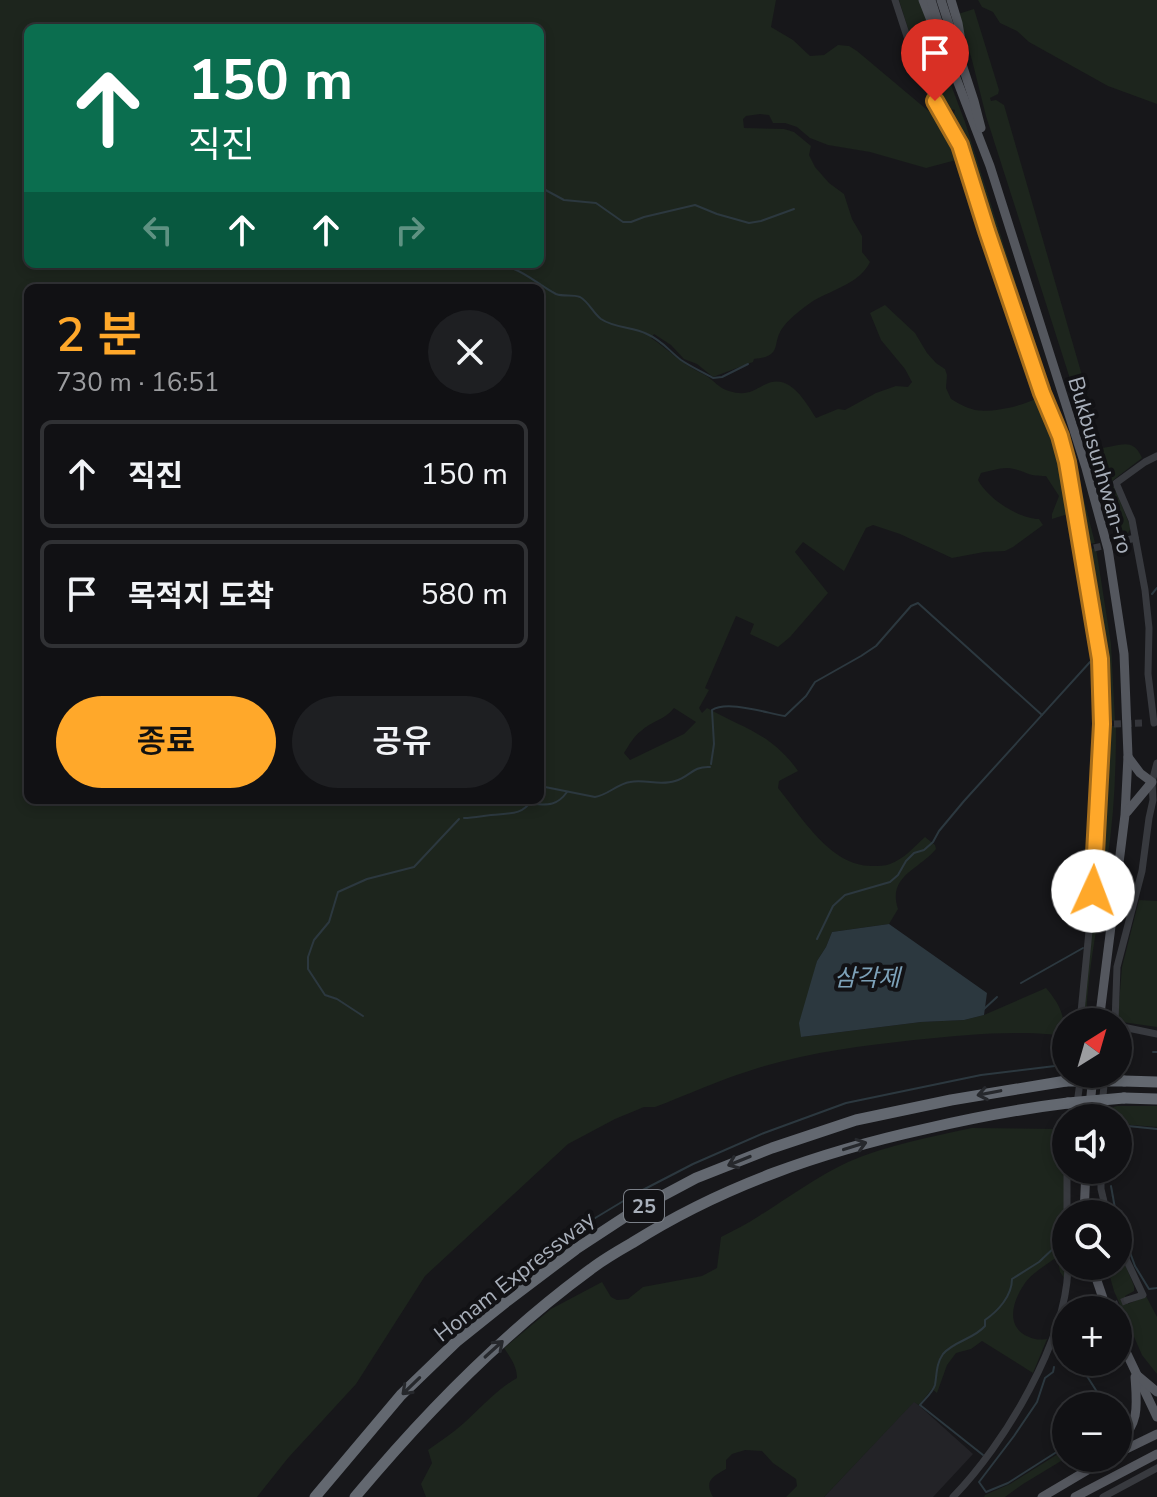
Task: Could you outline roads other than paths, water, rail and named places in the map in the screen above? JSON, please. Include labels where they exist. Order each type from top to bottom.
[{"type":"highway","name":"Honam Expressway","points":[[315,1497],[401,1395],[456,1342],[576,1249],[634,1211],[696,1178],[856,1120],[1066,1081],[1157,1082]]},
{"type":"highway","name":"Honam Expressway","points":[[355,1497],[439,1402],[529,1317],[593,1267],[709,1199],[780,1169],[867,1142],[1020,1109],[1124,1098],[1157,1099]]},
{"type":"main road","points":[[923,0],[990,166]]},
{"type":"main road","points":[[931,0],[955,75]]},
{"type":"main road","points":[[941,0],[970,88],[990,166]]},
{"type":"main road","points":[[951,0],[970,88]]},
{"type":"main road","name":"Bukbusunhwan-ro","points":[[990,166],[1086,468],[1108,549],[1124,654],[1128,756],[1125,815],[1101,1008]]},
{"type":"main road","points":[[1125,815],[1154,782],[1140,773],[1128,756]]},
{"type":"main road","points":[[1132,1367],[1157,1417]]},
{"type":"main road","points":[[1135,1374],[1157,1392]]},
{"type":"main road","points":[[1132,1426],[1137,1405],[1135,1374]]},
{"type":"main road","points":[[1132,1446],[1157,1434]]},
{"type":"main road","points":[[1075,1497],[1157,1454]]},
{"type":"main road","points":[[1042,1497],[1083,1472]]},
{"type":"street","points":[[895,0],[927,87],[960,145],[1067,462],[1100,659],[1102,724],[1093,891],[1081,1008]]},
{"type":"street","points":[[1152,724],[1148,674],[1149,628],[1132,520],[1116,483],[1157,456]]},
{"type":"street","points":[[1120,542],[1135,538]]},
{"type":"street","points":[[1082,551],[1094,548]]},
{"type":"street","points":[[1102,724],[1114,724]]},
{"type":"street","points":[[1116,1008],[1117,967],[1142,871],[1157,763]]},
{"type":"street","points":[[1132,1028],[1157,1034]]},
{"type":"street","points":[[1132,1272],[1143,1295],[1132,1298]]},
{"type":"street","points":[[953,1497],[1009,1425],[1052,1340]]},
{"type":"street","points":[[1103,1497],[1157,1468]]},
{"type":"water","name":"삼각제","points":[[889,924],[987,993],[984,1015],[964,1020],[921,1022],[801,1037],[799,1023],[817,961],[832,932]]},
{"type":"waterway","points":[[544,189],[564,200],[596,203],[623,222],[695,205],[749,223],[794,209]]},
{"type":"waterway","points":[[451,268],[466,268]]},
{"type":"waterway","points":[[511,268],[540,284]]},
{"type":"waterway","points":[[544,286],[556,294],[580,297],[601,319],[653,337],[681,360],[713,378],[722,377],[748,364]]},
{"type":"waterway","points":[[1152,594],[1157,588]]},
{"type":"waterway","points":[[711,764],[714,744],[712,710],[727,706],[785,716],[806,696],[815,682],[876,646],[911,606],[918,603],[1042,715]]},
{"type":"waterway","points":[[817,939],[833,906],[845,895],[890,882],[914,853],[924,850],[933,842],[964,801],[1090,662]]},
{"type":"waterway","points":[[544,787],[595,797],[625,783],[669,782],[699,768],[710,767]]},
{"type":"waterway","points":[[532,804],[552,804],[567,792]]},
{"type":"waterway","points":[[464,818],[514,813],[529,804]]},
{"type":"waterway","points":[[363,1016],[325,995],[308,969],[308,957],[314,940],[329,922],[338,892],[367,879],[414,867],[459,819]]},
{"type":"waterway","points":[[1021,983],[1083,948]]},
{"type":"waterway","points":[[984,1009],[997,997]]},
{"type":"waterway","points":[[562,1238],[635,1194],[693,1164],[764,1133],[846,1103],[981,1075],[1052,1066]]},
{"type":"waterway","points":[[1132,1126],[1157,1129]]},
{"type":"waterway","points":[[1111,1186],[1114,1200]]},
{"type":"waterway","points":[[983,1455],[920,1405],[934,1388],[943,1354],[985,1326],[985,1320],[1007,1297],[1012,1279],[1052,1250]]},
{"type":"waterway","points":[[1132,1258],[1149,1289],[1157,1288]]},
{"type":"waterway","points":[[1052,1373],[1045,1378],[1037,1402],[979,1482],[986,1492],[1008,1483],[1052,1455]]},
{"type":"waterway","points":[[1087,1376],[1097,1392]]},
{"type":"tunnel","points":[[1094,548],[1120,542]]},
{"type":"tunnel","points":[[1114,724],[1145,723]]}]
